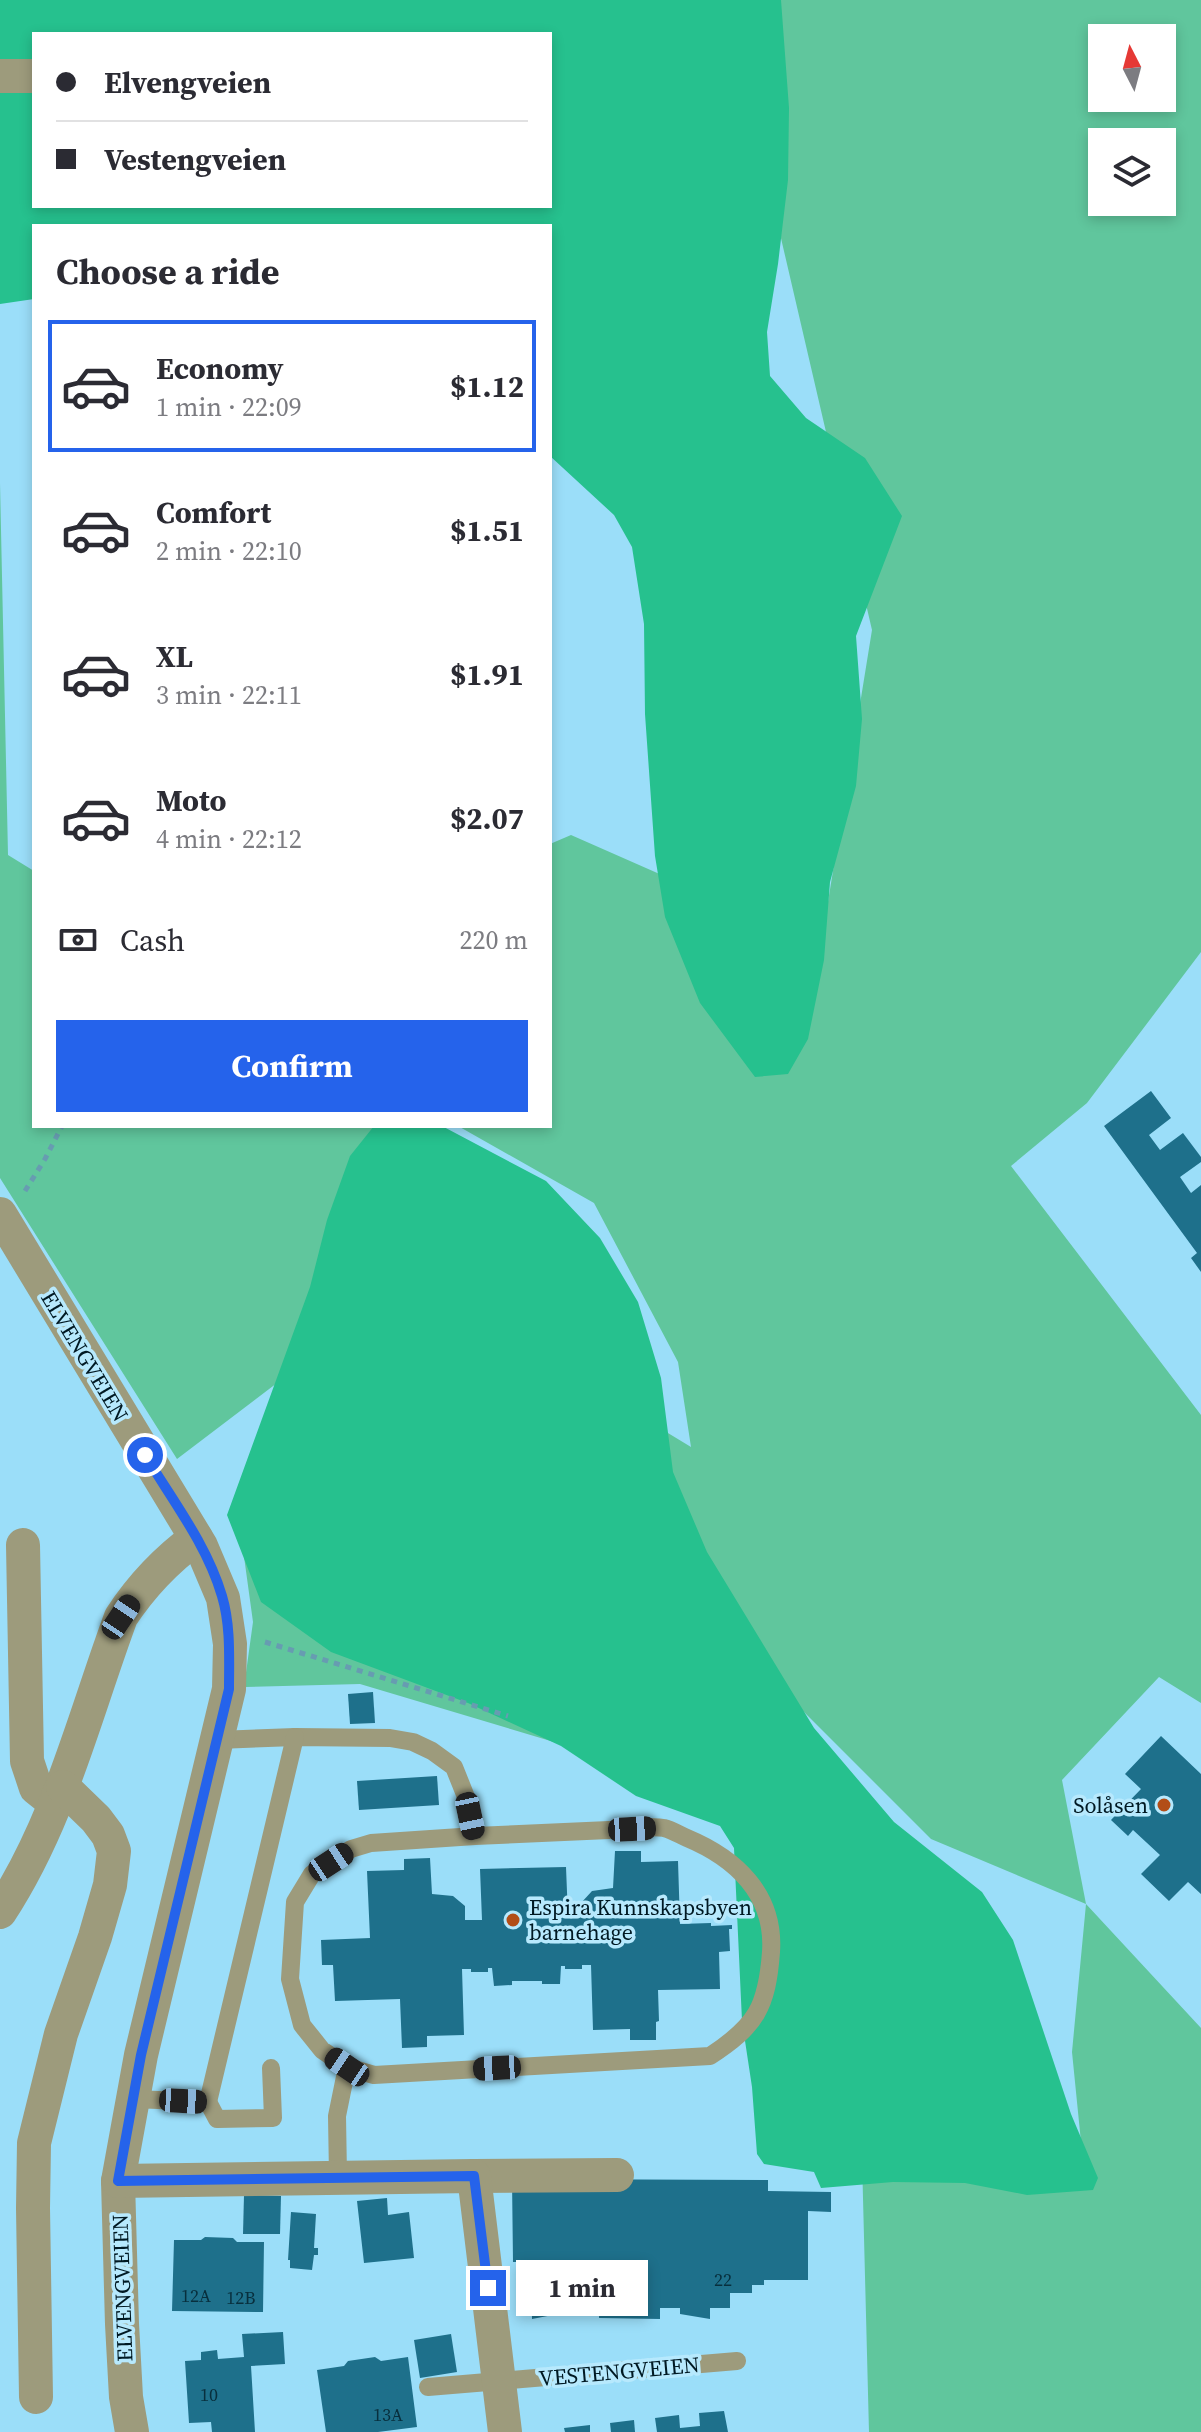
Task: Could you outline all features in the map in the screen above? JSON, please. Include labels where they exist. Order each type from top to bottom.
[{"type":"street","points":[[0,76],[32,76]]},
{"type":"street","name":"ELVENGVEIEN","points":[[2,1218],[196,1538],[223,1598],[230,1644],[229,1689],[141,2055],[118,2181],[125,2368],[132,2432]]},
{"type":"street","points":[[0,1912],[33,1856],[60,1796],[121,1617],[154,1574],[196,1538]]},
{"type":"street","points":[[23,1545],[27,1761],[36,1788],[60,1796],[96,1819],[108,1835],[114,1851],[106,1898],[61,2034],[34,2143],[36,2397]]},
{"type":"street","points":[[118,2181],[617,2175]]},
{"type":"street","points":[[474,2176],[505,2432]]},
{"type":"lane","points":[[217,1740],[295,1737],[390,1738],[413,1742],[454,1767],[466,1797],[475,1836]]},
{"type":"lane","points":[[271,2068],[273,2118],[217,2119],[208,2102],[295,1737]]},
{"type":"lane","points":[[664,1828],[708,1847],[735,1865],[757,1890],[768,1916],[772,1947],[769,1985],[755,2017],[736,2038],[710,2056],[374,2075],[347,2067],[322,2050],[302,2025],[290,1979],[295,1902],[312,1874],[351,1849],[371,1843],[475,1836],[664,1828]]},
{"type":"lane","points":[[338,2176],[337,2116],[347,2067]]},
{"type":"lane","points":[[133,2099],[208,2102]]},
{"type":"lane","name":"VESTENGVEIEN","points":[[428,2387],[737,2361]]},
{"type":"path","points":[[2,1218],[45,1159],[61,1128]]},
{"type":"path","points":[[227,1628],[290,1651],[508,1716]]},
{"type":"green space","points":[[0,0],[781,0],[789,108],[788,180],[767,332],[770,376],[806,418],[865,458],[902,516],[856,636],[862,719],[856,786],[830,882],[824,960],[808,1039],[788,1074],[755,1077],[700,1003],[665,917],[655,856],[645,714],[644,624],[632,547],[614,515],[552,458],[552,224],[32,224],[32,299],[0,304]]},
{"type":"green space","points":[[772,0],[1201,0],[1201,952],[1087,1103],[1011,1166],[1201,1415],[1201,1703],[1159,1677],[1062,1780],[1086,1904],[931,1839],[789,1697],[661,1774],[360,1684],[244,1687],[253,1622],[242,1542],[602,1393],[691,1447],[678,1362],[594,1203],[462,1128],[552,1128],[552,843],[571,835],[821,945],[872,630],[764,165]]},
{"type":"green space","points":[[0,483],[8,855],[32,870],[32,1128],[395,1128],[302,1364],[177,1459],[0,1178]]},
{"type":"green space","points":[[372,1128],[446,1128],[546,1181],[600,1238],[638,1302],[661,1378],[673,1472],[707,1552],[814,1728],[894,1822],[982,1892],[1013,1940],[1071,2114],[1098,2178],[1093,2190],[1027,2195],[965,2183],[893,2182],[821,2188],[814,2172],[764,2164],[757,2154],[752,2087],[742,2021],[734,1848],[720,1826],[636,1796],[561,1746],[468,1703],[331,1652],[261,1602],[227,1515],[310,1287],[327,1220],[350,1156]]},
{"type":"green space","points":[[1086,1904],[1201,2028],[1201,2432],[869,2432],[862,2159],[1081,2142],[1072,2052]]},
{"type":"building","points":[[1151,1091],[1171,1118],[1149,1135],[1160,1150],[1183,1133],[1201,1157],[1201,1162],[1180,1177],[1191,1193],[1201,1185],[1201,1272],[1191,1258],[1197,1253],[1104,1126]]},
{"type":"building","points":[[373,1692],[375,1723],[350,1724],[348,1694]]},
{"type":"building","name":"Solåsen","points":[[1161,1736],[1201,1774],[1201,1894],[1188,1882],[1169,1901],[1141,1874],[1160,1855],[1133,1830],[1128,1836],[1111,1820],[1141,1789],[1125,1774]]},
{"type":"building","points":[[437,1776],[439,1805],[359,1810],[357,1781]]},
{"type":"building","points":[[615,1851],[641,1851],[641,1862],[678,1861],[680,1924],[732,1925],[729,1929],[730,1951],[719,1952],[720,1989],[658,1990],[656,2040],[630,2040],[630,2029],[593,2030],[591,1965],[582,1965],[582,1969],[565,1969],[561,1966],[560,1984],[512,1981],[512,1985],[494,1986],[492,1968],[488,1968],[488,1972],[462,1969],[464,2035],[427,2036],[427,2047],[402,2048],[400,1999],[335,2001],[333,1965],[322,1965],[321,1940],[370,1938],[367,1871],[404,1870],[404,1859],[430,1858],[432,1894],[453,1896],[465,1906],[465,1920],[482,1920],[480,1869],[566,1867],[568,1917],[582,1916],[581,1903],[592,1891],[613,1888]]},
{"type":"building","points":[[512,2179],[768,2180],[768,2191],[831,2192],[831,2212],[808,2211],[808,2280],[764,2280],[764,2285],[752,2285],[752,2293],[730,2293],[730,2308],[710,2308],[710,2319],[680,2314],[680,2308],[660,2308],[660,2319],[599,2318],[599,2308],[563,2308],[563,2313],[532,2319],[531,2262],[513,2262]]},
{"type":"building","points":[[244,2195],[281,2196],[280,2234],[243,2234]]},
{"type":"building","points":[[387,2198],[388,2215],[409,2212],[414,2258],[364,2263],[357,2201]]},
{"type":"building","points":[[291,2212],[316,2214],[314,2248],[318,2248],[318,2255],[314,2255],[312,2270],[290,2268]]},
{"type":"building","points":[[205,2237],[264,2242],[263,2312],[172,2311],[174,2240],[201,2240]]},
{"type":"building","points":[[283,2332],[285,2364],[251,2366],[255,2432],[212,2432],[211,2422],[189,2423],[185,2361],[201,2360],[201,2352],[217,2350],[218,2359],[244,2357],[242,2334]]},
{"type":"building","points":[[451,2334],[457,2372],[420,2378],[414,2340]]},
{"type":"building","points":[[375,2357],[381,2361],[408,2357],[417,2427],[378,2432],[326,2432],[317,2370]]},
{"type":"building","points":[[724,2411],[728,2432],[657,2432],[655,2418],[679,2415],[680,2428],[700,2426],[699,2413]]},
{"type":"building","points":[[634,2420],[635,2432],[611,2432],[610,2423]]},
{"type":"building","points":[[590,2425],[590,2432],[565,2432],[564,2428]]},
{"type":"place","name":"Solåsen","points":[[1164,1805]]},
{"type":"place","name":"Espira Kunnskapsbyen barnehage","points":[[513,1920]]},
{"type":"route","points":[[145,1455],[201,1546],[223,1598],[230,1644],[229,1689],[141,2055],[118,2181],[474,2176],[488,2288]]}]
